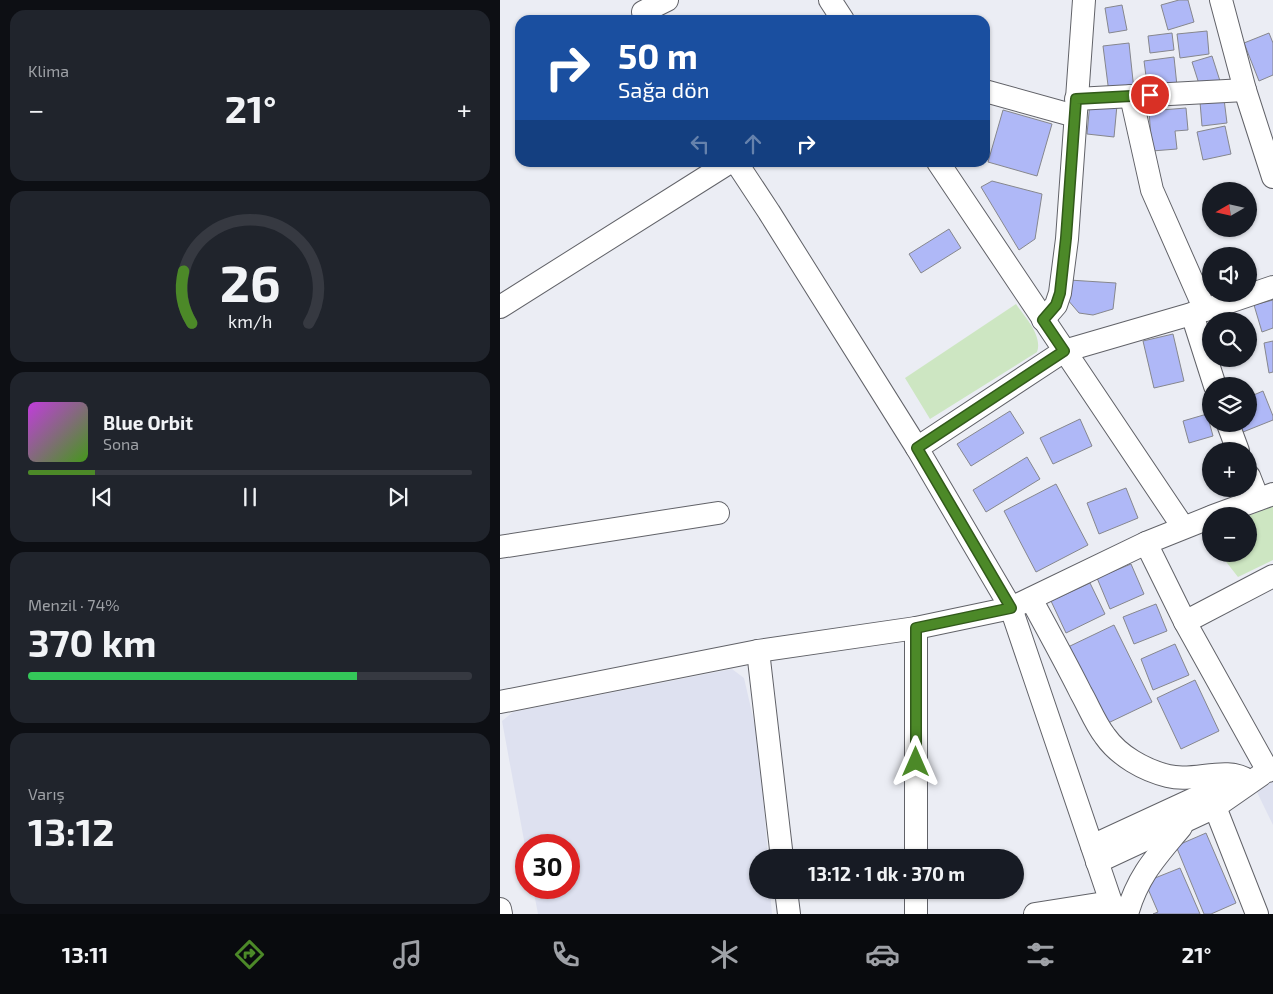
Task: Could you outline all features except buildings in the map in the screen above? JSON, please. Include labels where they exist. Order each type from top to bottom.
[{"type":"street","points":[[641,11],[667,0]]},
{"type":"street","points":[[830,0],[840,15]]},
{"type":"street","points":[[1043,320],[1056,305],[1060,293],[1084,0]]},
{"type":"street","points":[[1221,0],[1244,90],[1273,177]]},
{"type":"street","points":[[990,92],[1076,107],[1131,96],[1244,90]]},
{"type":"street","points":[[1131,96],[1152,190],[1198,312],[1212,377]]},
{"type":"street","points":[[500,307],[722,167]]},
{"type":"street","points":[[739,167],[917,448],[1011,608],[1094,854],[1118,910]]},
{"type":"street","points":[[941,167],[1183,527]]},
{"type":"street","points":[[917,448],[1064,351],[1198,312],[1273,287]]},
{"type":"street","points":[[1238,507],[1266,496],[1257,485]]},
{"type":"street","points":[[500,547],[718,513]]},
{"type":"street","points":[[500,702],[758,651],[916,628],[1011,608],[1146,543],[1202,520]]},
{"type":"street","points":[[1146,543],[1263,773]]},
{"type":"street","points":[[1186,622],[1273,576]]},
{"type":"street","points":[[1031,599],[1104,736],[1126,757],[1154,772],[1186,779],[1228,774],[1263,773]]},
{"type":"street","points":[[916,628],[916,849]]},
{"type":"street","points":[[758,651],[781,849]]},
{"type":"street","points":[[1094,854],[1222,786],[1263,773]]},
{"type":"street","points":[[1094,854],[1186,820],[1215,807],[1263,773]]},
{"type":"street","points":[[1215,807],[1257,914]]},
{"type":"street","points":[[1034,914],[1118,910],[1135,890],[1152,861],[1186,820]]},
{"type":"street","points":[[787,899],[789,914]]},
{"type":"street","points":[[916,899],[916,914]]},
{"type":"street","points":[[500,909],[501,914]]},
{"type":"shaded area","points":[[732,669],[744,678],[759,743],[767,849],[749,849],[749,899],[771,899],[772,914],[538,914],[535,899],[580,899],[580,834],[523,834],[502,721],[513,712]]},
{"type":"shaded area","points":[[1273,777],[1273,825],[1254,786]]},
{"type":"green space","points":[[1016,304],[1035,333],[1038,340],[1037,352],[930,419],[905,378]]},
{"type":"green space","points":[[1273,506],[1273,560],[1238,577],[1226,562],[1257,562],[1257,512]]},
{"type":"route","points":[[916,762],[916,628],[1011,608],[917,448],[1064,351],[1043,320],[1056,305],[1060,293],[1076,99],[1150,95]]}]
